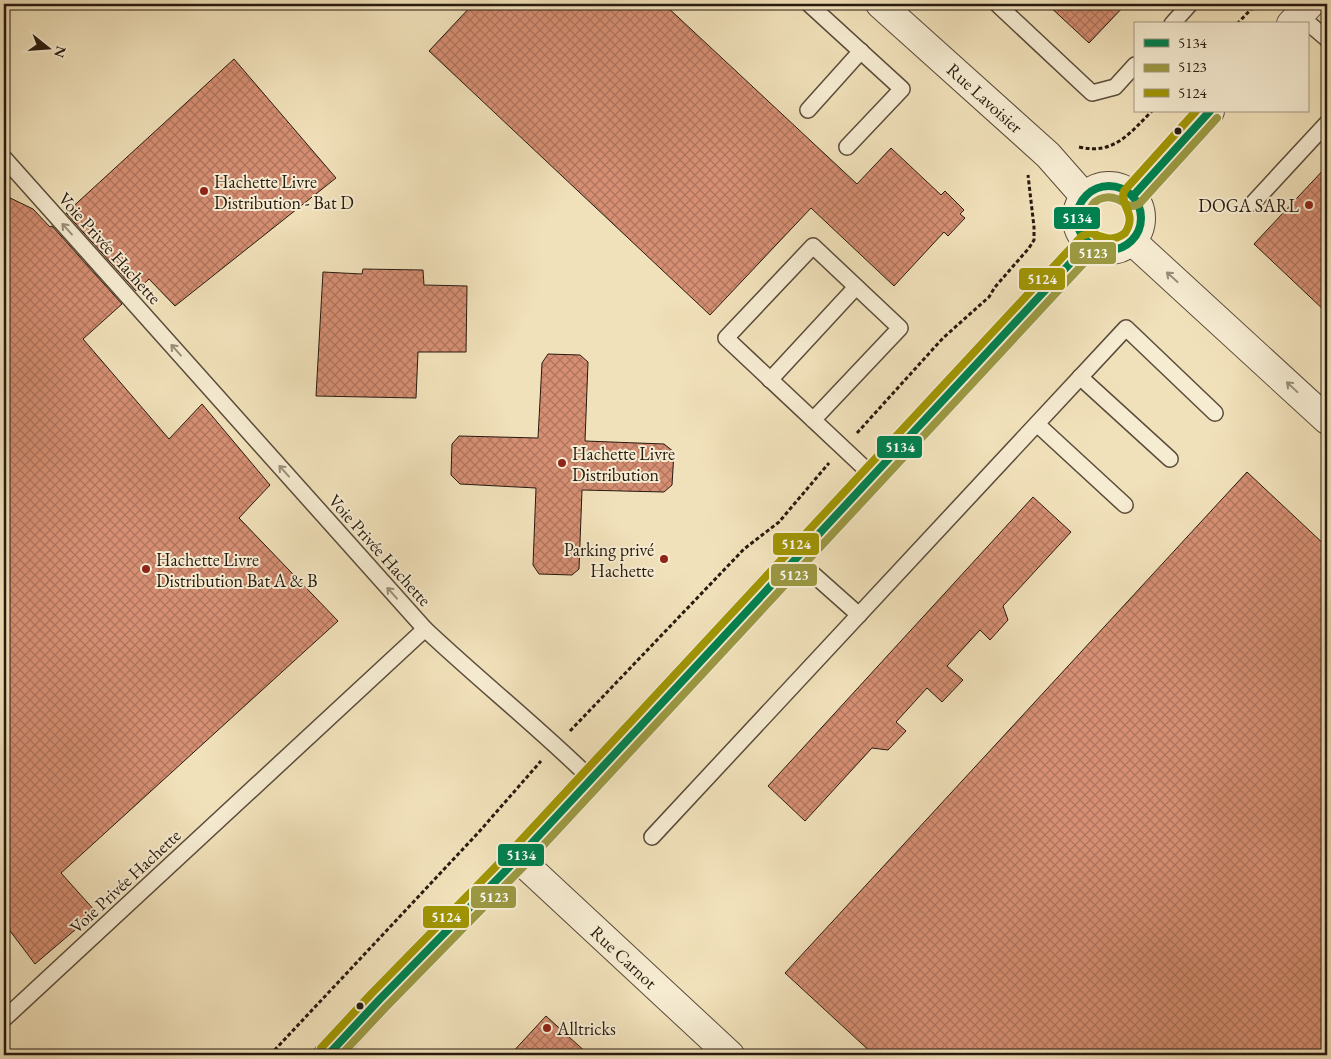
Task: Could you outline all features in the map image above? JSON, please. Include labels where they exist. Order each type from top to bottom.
[{"type":"street","name":"Rue Lavoisier","points":[[880,4],[1048,155],[1085,197]]},
{"type":"street","points":[[1133,196],[1209,112]]},
{"type":"street","points":[[1103,186],[1114,186],[1124,189],[1133,196],[1141,214],[1141,224],[1138,233],[1132,241],[1124,247],[1106,250],[1089,243],[1082,236],[1077,216],[1079,206],[1093,190],[1103,186]]},
{"type":"street","points":[[1132,241],[1327,420]]},
{"type":"street","points":[[328,1055],[518,858],[1089,243]]},
{"type":"street","name":"Rue Carnot","points":[[518,858],[730,1055]]},
{"type":"lane","points":[[809,4],[826,9],[861,51],[902,89],[847,148]]},
{"type":"lane","points":[[997,4],[1092,93],[1115,87],[1134,66]]},
{"type":"lane","points":[[1174,22],[1190,4]]},
{"type":"lane","points":[[1300,14],[1327,39]]},
{"type":"lane","points":[[808,110],[861,51]]},
{"type":"lane","points":[[1253,203],[1327,123]]},
{"type":"lane","name":"Voie Privée Hachette","points":[[4,158],[425,629],[4,1019]]},
{"type":"lane","points":[[812,420],[900,328],[813,246],[726,338],[812,420],[873,476]]},
{"type":"lane","points":[[770,380],[856,287]]},
{"type":"lane","points":[[652,837],[1126,328],[1215,413]]},
{"type":"lane","points":[[1080,377],[1170,459]]},
{"type":"lane","points":[[1037,424],[1125,505]]},
{"type":"lane","points":[[796,559],[859,615]]},
{"type":"lane","points":[[425,629],[468,670],[556,745],[591,779]]},
{"type":"path","points":[[1239,22],[1256,4]]},
{"type":"path","points":[[270,1055],[478,833],[556,745],[744,549],[779,522],[943,338],[989,297],[1034,240],[1027,176],[1048,155],[1060,139],[1074,146],[1090,150],[1109,147],[1123,140],[1151,112]]},
{"type":"building","points":[[473,4],[664,4],[857,184],[891,148],[941,195],[945,191],[964,210],[960,214],[965,218],[948,236],[944,232],[894,286],[811,208],[710,315],[429,51]]},
{"type":"building","points":[[1047,4],[1126,4],[1089,43]]},
{"type":"building","name":"Hachette Livre Distribution - Bat D","points":[[234,59],[336,178],[175,306],[149,279],[136,291],[66,213]]},
{"type":"building","name":"DOGA SARL","points":[[1327,166],[1327,313],[1254,244]]},
{"type":"building","name":"Hachette Livre Distribution Bat A & B","points":[[4,195],[33,209],[50,227],[52,226],[122,304],[83,339],[169,439],[202,404],[270,485],[239,518],[338,621],[61,873],[96,912],[35,964],[4,923]]},
{"type":"building","points":[[363,269],[423,270],[424,285],[467,286],[466,352],[418,352],[416,398],[316,396],[323,272],[362,274]]},
{"type":"building","name":"Hachette Livre Distribution","points":[[548,354],[580,355],[588,362],[585,441],[664,444],[674,452],[672,485],[664,492],[582,490],[579,569],[572,575],[539,574],[533,565],[536,488],[460,484],[451,475],[452,444],[459,436],[538,438],[542,363]]},
{"type":"building","points":[[1247,472],[1327,547],[1327,1055],[874,1055],[785,973]]},
{"type":"building","points":[[1033,497],[1071,532],[1003,606],[1008,620],[990,640],[980,630],[947,666],[963,680],[942,702],[927,688],[896,722],[906,731],[888,750],[872,748],[805,821],[768,786]]},
{"type":"building","name":"Alltricks","points":[[546,1016],[589,1055],[510,1055]]},
{"type":"transit line","name":"5124","points":[[321,1048],[511,851],[1082,236],[1090,233],[1116,238],[1125,233],[1130,220],[1124,201],[1124,191],[1195,112]]},
{"type":"transit line","name":"5134","points":[[1133,196],[1209,112]]},
{"type":"transit line","name":"5123","points":[[341,1055],[525,865],[1096,250],[1098,241],[1088,218],[1090,208],[1099,199],[1108,197],[1131,206],[1139,204],[1217,118]]},
{"type":"transit line","name":"5134","points":[[1109,186],[1121,189],[1132,195],[1138,206],[1141,218],[1138,230],[1132,241],[1121,247],[1109,250],[1097,247],[1086,241],[1080,230],[1077,218],[1080,206],[1086,195],[1097,189],[1109,186]]},
{"type":"transit line","name":"5134","points":[[328,1055],[518,858],[1089,243]]},
{"type":"place","name":"Hachette Livre Distribution - Bat D","points":[[204,191]]},
{"type":"place","name":"DOGA SARL","points":[[1309,205]]},
{"type":"place","name":"Hachette Livre Distribution","points":[[562,463]]},
{"type":"place","name":"Parking privé Hachette","points":[[664,559]]},
{"type":"place","name":"Hachette Livre Distribution Bat A & B","points":[[146,569]]},
{"type":"place","name":"Alltricks","points":[[547,1028]]}]
